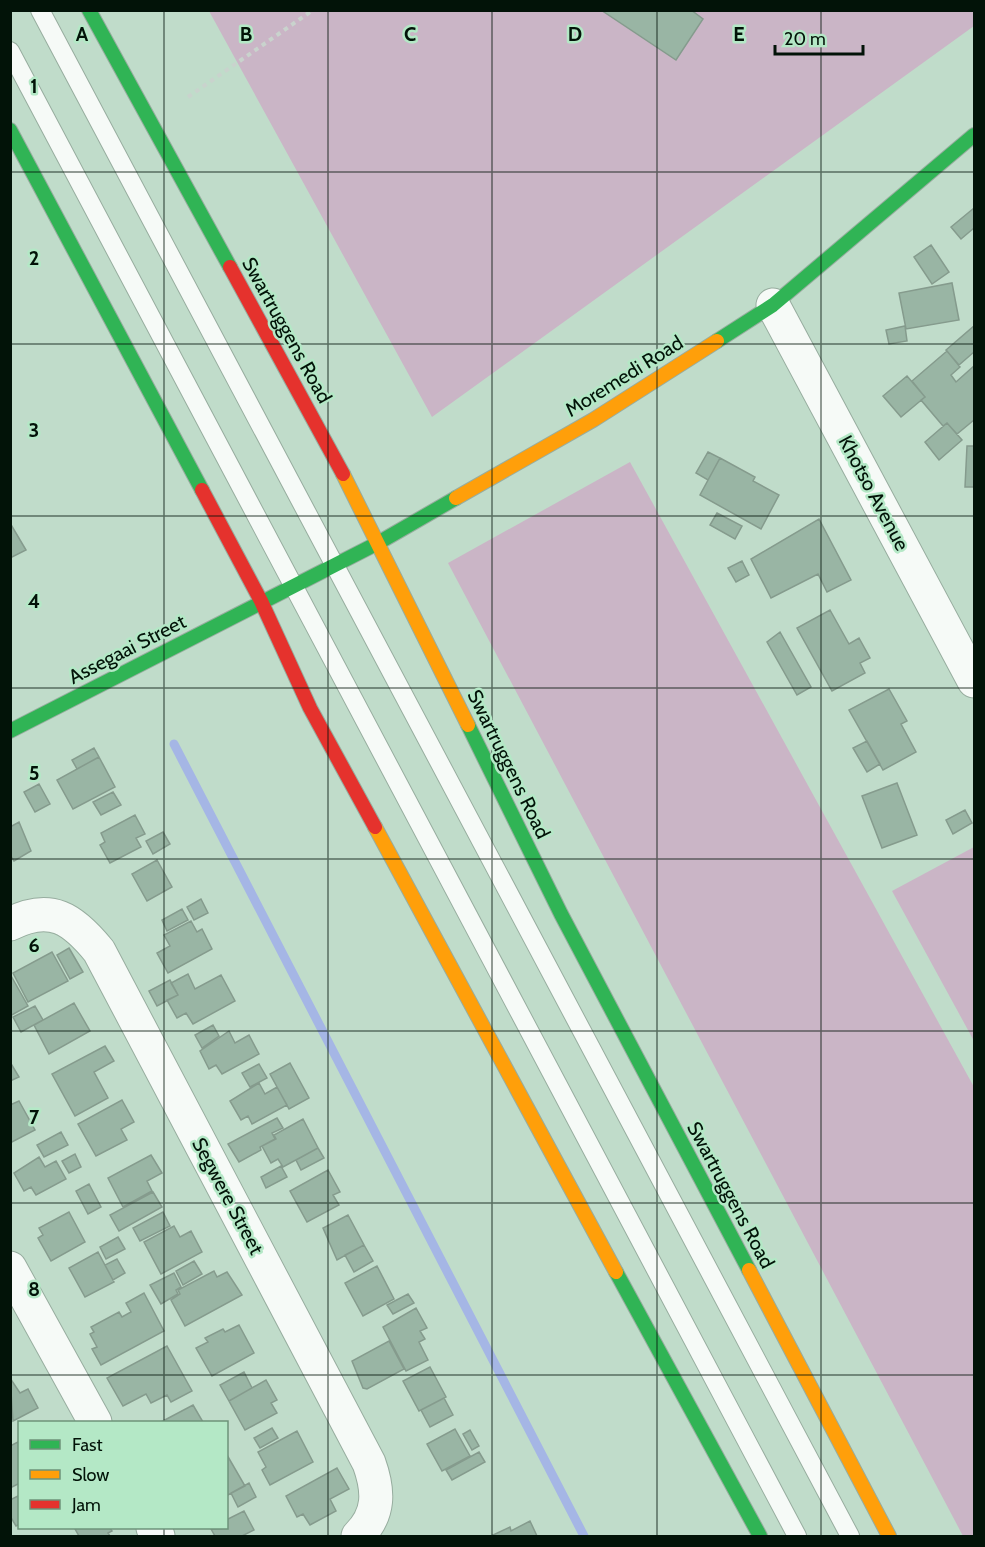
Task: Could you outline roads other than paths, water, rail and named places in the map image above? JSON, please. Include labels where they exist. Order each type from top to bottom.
[{"type":"main road","name":"Swartruggens Road","points":[[89,10],[378,543],[561,914],[889,1536]]},
{"type":"main road","points":[[10,130],[261,601],[310,708],[760,1536]]},
{"type":"main road","name":"Moremedi Road","points":[[261,601],[378,543],[593,420],[773,305],[975,135]]},
{"type":"main road","name":"Assegaai Street","points":[[10,731],[261,601]]},
{"type":"street","name":"Khotso Avenue","points":[[773,305],[975,681]]},
{"type":"street","name":"Segwere Street","points":[[10,924],[34,913],[58,916],[81,929],[99,951],[369,1463],[376,1485],[376,1508],[367,1527],[358,1536]]},
{"type":"street","points":[[10,1268],[94,1421]]},
{"type":"lane","points":[[40,10],[850,1536]]},
{"type":"lane","points":[[10,51],[797,1536]]},
{"type":"waterway","points":[[174,744],[584,1536]]}]
